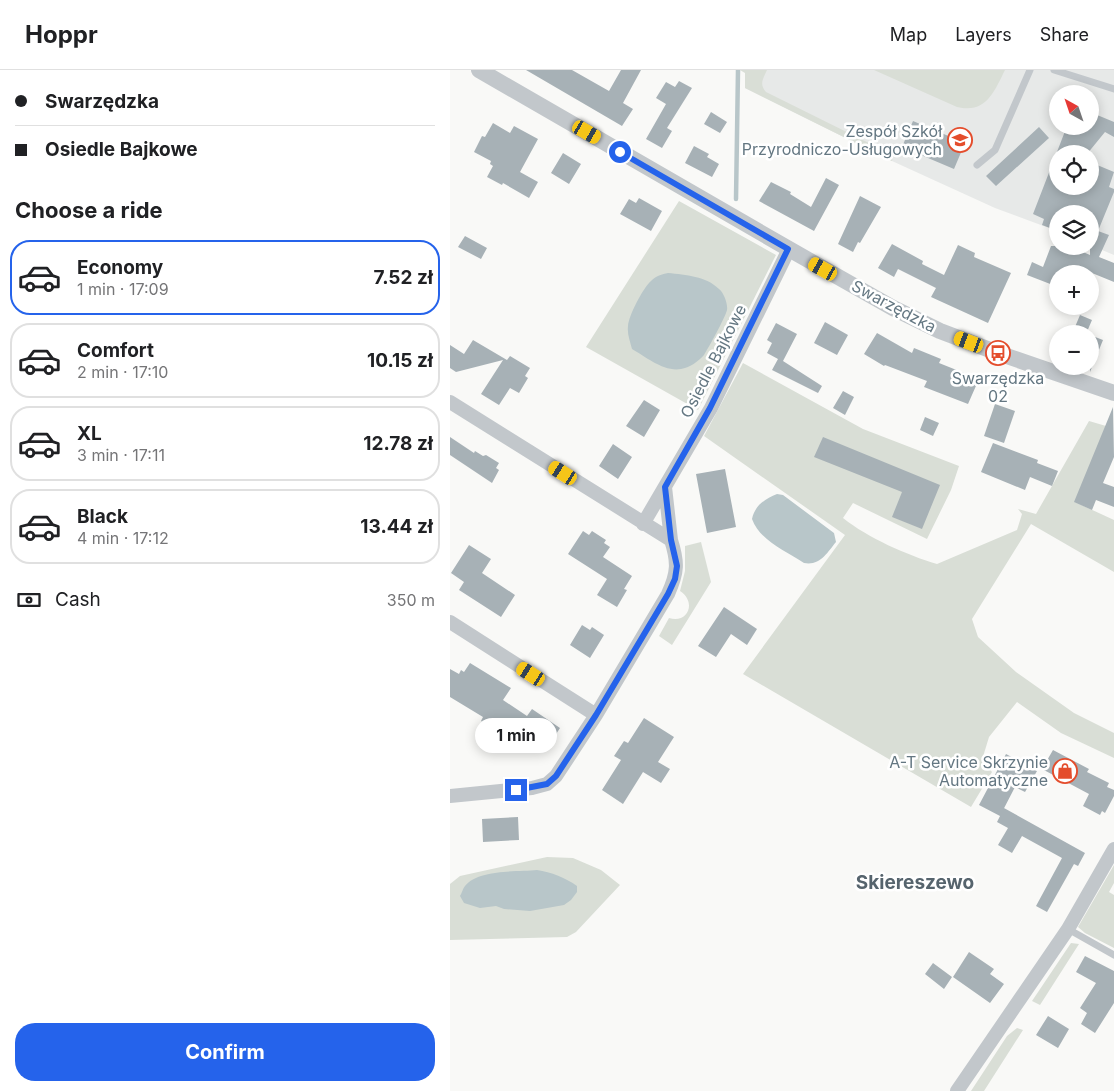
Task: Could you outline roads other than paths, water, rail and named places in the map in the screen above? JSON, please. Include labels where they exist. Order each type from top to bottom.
[{"type":"street","name":"Swarzędzka","points":[[479,70],[893,308],[940,331],[1059,376],[1114,393]]},
{"type":"street","name":"Osiedle Bajkowe","points":[[644,524],[710,408],[788,249]]},
{"type":"street","points":[[450,402],[671,540]]},
{"type":"street","points":[[450,796],[532,788],[547,784],[556,776],[596,715],[675,579],[677,566],[671,540],[665,487]]},
{"type":"street","points":[[450,622],[596,715]]},
{"type":"street","points":[[957,1091],[1068,929],[1114,849]]},
{"type":"lane","points":[[977,165],[995,150],[1030,70]]},
{"type":"lane","points":[[1054,70],[1114,89]]},
{"type":"lane","points":[[1068,929],[1114,955]]},
{"type":"waterway","points":[[736,199],[738,70]]},
{"type":"place","name":"Zespół Szkół Przyrodniczo-Usługowych","points":[[960,140]]},
{"type":"place","name":"Swarzędzka 02","points":[[998,353]]},
{"type":"place","name":"A-T Service Skrzynie Automatyczne","points":[[1065,771]]},
{"type":"district","name":"Skiereszewo","points":[[915,882]]}]
